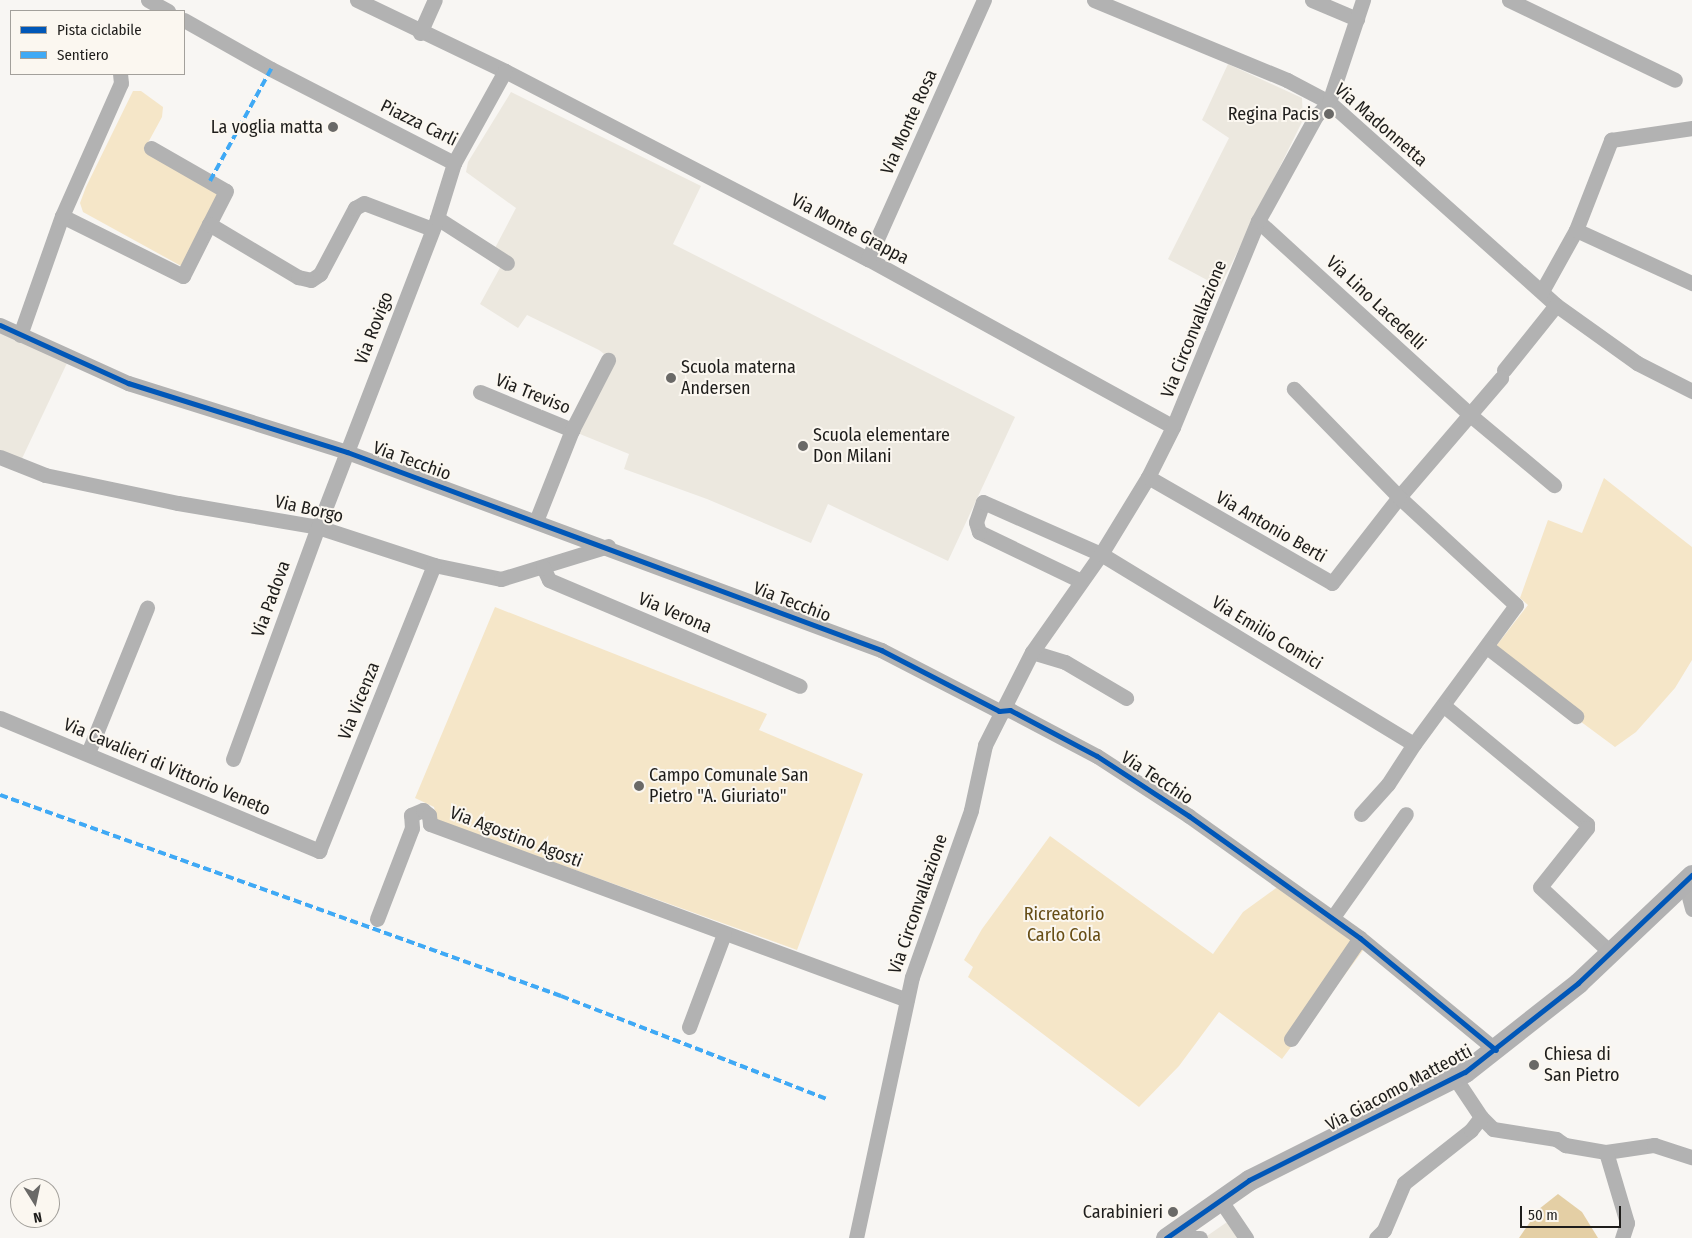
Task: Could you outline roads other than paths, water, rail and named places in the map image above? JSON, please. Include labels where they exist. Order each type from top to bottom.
[{"type":"street","points":[[148,0],[166,10]]},
{"type":"street","points":[[357,0],[420,33],[505,71]]},
{"type":"street","points":[[420,33],[434,0]]},
{"type":"street","name":"Via Monte Rosa","points":[[868,259],[984,0]]},
{"type":"street","name":"Via Madonnetta","points":[[1094,0],[1288,80],[1329,102],[1556,304],[1637,363],[1692,391]]},
{"type":"street","points":[[1312,0],[1357,19]]},
{"type":"street","points":[[1329,102],[1363,0]]},
{"type":"street","points":[[1509,0],[1675,80]]},
{"type":"street","name":"Piazza Carli","points":[[185,21],[271,69],[454,163],[505,71]]},
{"type":"street","name":"Via Monte Grappa","points":[[505,71],[868,259],[1173,427]]},
{"type":"street","points":[[20,335],[62,216],[121,83],[120,75]]},
{"type":"street","name":"Via Circonvallazione","points":[[856,1238],[907,1000],[926,929],[971,810],[985,745],[999,712],[1032,652],[1101,554],[1148,477],[1192,388],[1258,221],[1316,116],[1329,102]]},
{"type":"street","points":[[1542,290],[1576,230],[1611,140],[1692,128]]},
{"type":"street","points":[[62,216],[183,276],[226,191],[150,148]]},
{"type":"street","name":"Via Rovigo","points":[[347,452],[435,223],[454,163]]},
{"type":"street","points":[[209,224],[298,277],[311,280],[320,274],[355,208],[364,203],[435,223],[507,264]]},
{"type":"street","name":"Via Lino Lacedelli","points":[[1258,221],[1469,414],[1554,485]]},
{"type":"street","points":[[1576,230],[1692,283]]},
{"type":"street","points":[[1399,497],[1502,374],[1556,304]]},
{"type":"street","name":"Via Tecchio","points":[[0,326],[128,383],[347,452],[608,546],[881,650],[999,712],[1010,710],[1097,756],[1189,816],[1333,917],[1496,1050]]},
{"type":"street","name":"Via Treviso","points":[[536,521],[572,430],[608,360]]},
{"type":"street","points":[[1294,390],[1399,497],[1516,605],[1414,744],[1388,784],[1361,814]]},
{"type":"street","name":"Via Treviso","points":[[480,392],[572,430]]},
{"type":"street","name":"Via Padova","points":[[233,759],[347,452]]},
{"type":"street","name":"Via Borgo","points":[[0,456],[46,475],[178,503],[318,527],[434,565],[501,579],[608,546]]},
{"type":"street","name":"Via Antonio Berti","points":[[1148,477],[1332,583],[1399,497]]},
{"type":"street","points":[[1081,581],[979,532],[976,522],[983,502],[1101,554]]},
{"type":"street","name":"Via Emilio Comici","points":[[1101,554],[1414,744]]},
{"type":"street","name":"Via Vicenza","points":[[319,851],[434,565]]},
{"type":"street","name":"Via Verona","points":[[543,567],[549,580],[800,686]]},
{"type":"street","points":[[88,754],[147,608]]},
{"type":"street","points":[[1487,647],[1576,716]]},
{"type":"street","points":[[1032,652],[1064,662],[1126,698]]},
{"type":"street","points":[[1443,705],[1587,824],[1587,828],[1540,887],[1611,953]]},
{"type":"street","name":"Via Cavalieri di Vittorio Veneto","points":[[0,718],[319,851]]},
{"type":"street","name":"Via Agostino Agosti","points":[[377,919],[412,828],[411,815],[423,810],[429,816],[430,824],[907,1000]]},
{"type":"street","points":[[1333,917],[1406,814]]},
{"type":"street","points":[[1688,879],[1692,909]]},
{"type":"street","name":"Via Giacomo Matteotti","points":[[1166,1238],[1192,1232],[1221,1201],[1249,1180],[1455,1078],[1496,1050],[1611,953],[1688,879]]},
{"type":"street","points":[[689,1027],[724,934]]},
{"type":"street","points":[[1291,1039],[1360,938]]},
{"type":"street","points":[[1455,1078],[1481,1117],[1493,1129],[1556,1139],[1565,1145],[1606,1152],[1654,1145],[1692,1158]]},
{"type":"street","points":[[1376,1238],[1384,1230],[1404,1183],[1471,1130],[1481,1117]]},
{"type":"street","points":[[1606,1152],[1627,1223],[1622,1238]]},
{"type":"street","points":[[1221,1201],[1246,1238]]},
{"type":"place","name":"Regina Pacis","points":[[1329,114]]},
{"type":"place","name":"La voglia matta","points":[[333,127]]},
{"type":"place","name":"Scuola materna Andersen","points":[[671,378]]},
{"type":"place","name":"Scuola elementare Don Milani","points":[[803,446]]},
{"type":"place","name":"Campo Comunale San Pietro \"A. Giuriato\"","points":[[639,786]]},
{"type":"place","name":"Chiesa di San Pietro","points":[[1534,1065]]},
{"type":"place","name":"Carabinieri","points":[[1173,1212]]},
{"type":"park label","name":"Ricreatorio Carlo Cola","points":[[1064,925]]}]
